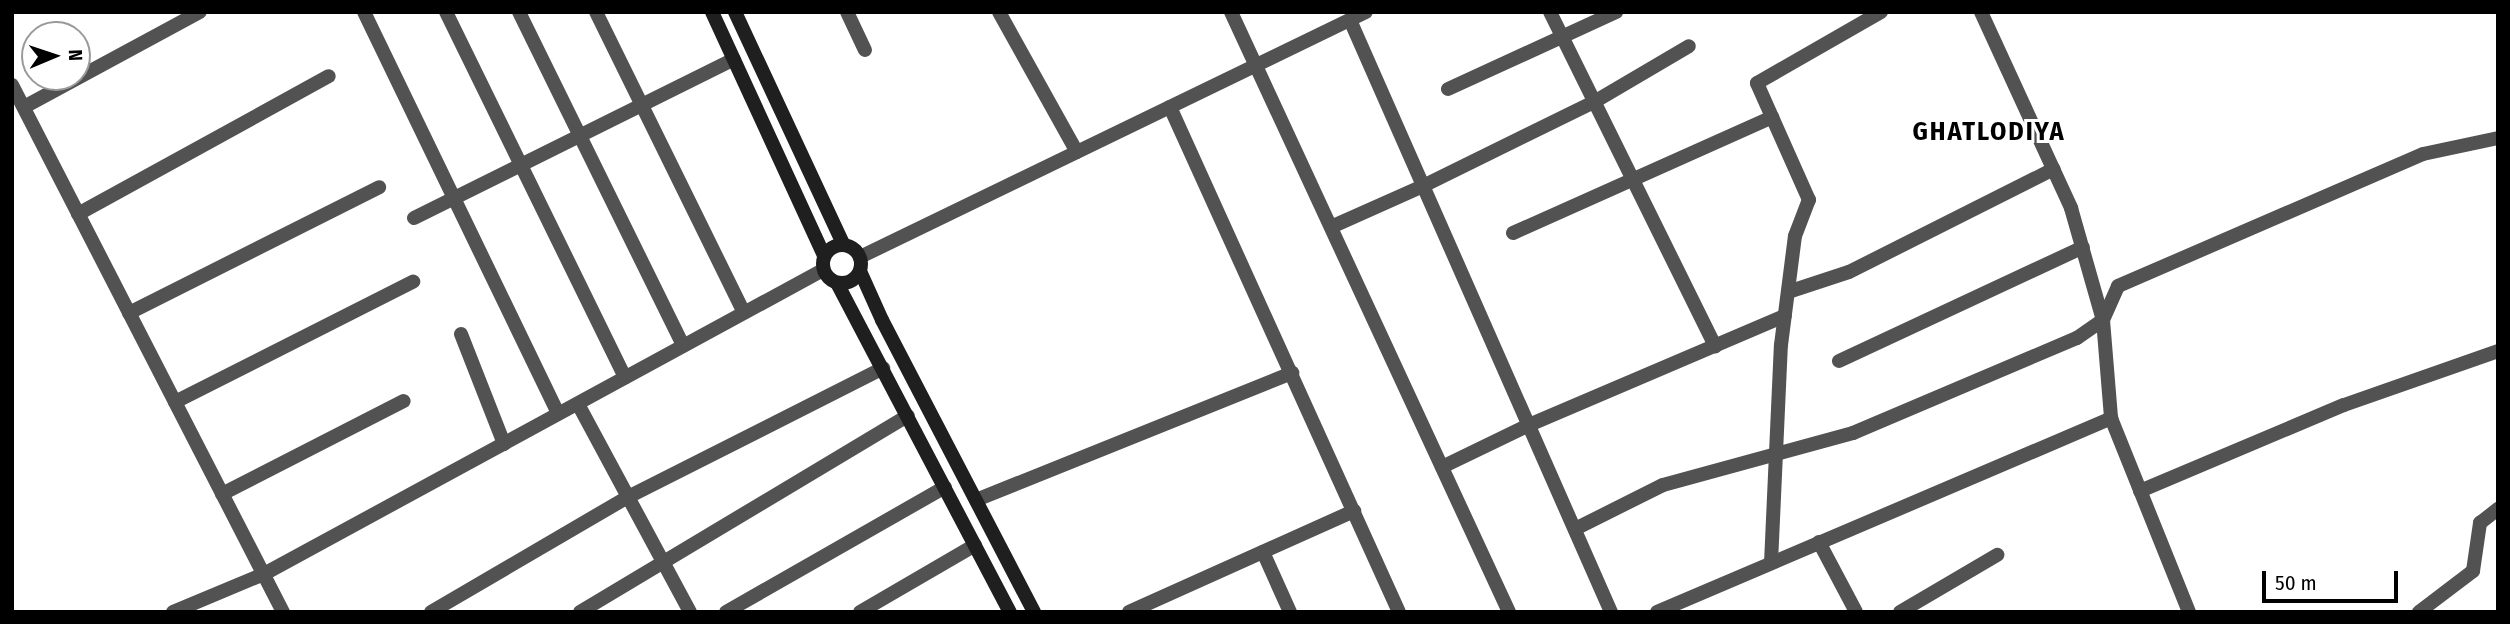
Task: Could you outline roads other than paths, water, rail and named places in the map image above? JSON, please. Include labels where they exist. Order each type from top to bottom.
[{"type":"main road","points":[[712,12],[824,263],[828,279],[837,283],[851,282],[860,264]]},
{"type":"main road","points":[[735,12],[843,244],[856,251],[882,320],[1034,612]]},
{"type":"main road","points":[[824,263],[829,249],[843,244]]},
{"type":"main road","points":[[837,283],[1010,612]]},
{"type":"street","points":[[24,107],[200,12]]},
{"type":"street","points":[[364,12],[558,414]]},
{"type":"street","points":[[446,12],[625,378]]},
{"type":"street","points":[[519,12],[683,346]]},
{"type":"street","points":[[596,12],[744,313]]},
{"type":"street","points":[[846,12],[865,50]]},
{"type":"street","points":[[999,12],[1077,152]]},
{"type":"street","points":[[1231,12],[1509,612]]},
{"type":"street","points":[[860,264],[1077,152],[1367,12]]},
{"type":"street","points":[[1550,12],[1715,346]]},
{"type":"street","points":[[1448,89],[1563,39],[1616,12]]},
{"type":"street","points":[[1771,563],[1785,316],[1796,236],[1809,201],[1757,83],[1881,12]]},
{"type":"street","points":[[1980,12],[2071,208],[2103,320],[2111,418],[2189,612]]},
{"type":"street","points":[[1350,20],[1611,612]]},
{"type":"street","points":[[1331,227],[1423,186],[1594,102],[1689,46]]},
{"type":"street","points":[[414,218],[734,59]]},
{"type":"street","points":[[78,214],[329,76]]},
{"type":"street","points":[[12,85],[283,612]]},
{"type":"street","points":[[1170,107],[1399,612]]},
{"type":"street","points":[[1513,233],[1772,117]]},
{"type":"street","points":[[1575,529],[1663,485],[1853,433],[2077,338],[2103,320],[2118,286],[2423,154],[2498,138]]},
{"type":"street","points":[[1788,292],[1849,272],[2054,169]]},
{"type":"street","points":[[129,313],[379,187]]},
{"type":"street","points":[[1839,361],[2082,247]]},
{"type":"street","points":[[173,612],[264,574],[744,313],[824,263]]},
{"type":"street","points":[[175,402],[413,282]]},
{"type":"street","points":[[1442,467],[1529,425],[1785,316]]},
{"type":"street","points":[[461,334],[504,443]]},
{"type":"street","points":[[2140,491],[2344,405],[2498,351]]},
{"type":"street","points":[[431,612],[628,497],[883,368]]},
{"type":"street","points":[[976,500],[1292,373]]},
{"type":"street","points":[[222,494],[404,401]]},
{"type":"street","points":[[578,404],[690,612]]},
{"type":"street","points":[[580,612],[908,416]]},
{"type":"street","points":[[1657,612],[2111,418]]},
{"type":"street","points":[[726,612],[945,487]]},
{"type":"street","points":[[2419,612],[2473,570],[2480,523],[2498,509]]},
{"type":"street","points":[[1129,612],[1354,512]]},
{"type":"street","points":[[1819,542],[1856,612]]},
{"type":"street","points":[[860,612],[975,545]]},
{"type":"street","points":[[1263,552],[1290,612]]},
{"type":"street","points":[[1900,612],[1997,555]]},
{"type":"district","name":"GHATLODIYA","points":[[1989,132]]}]
